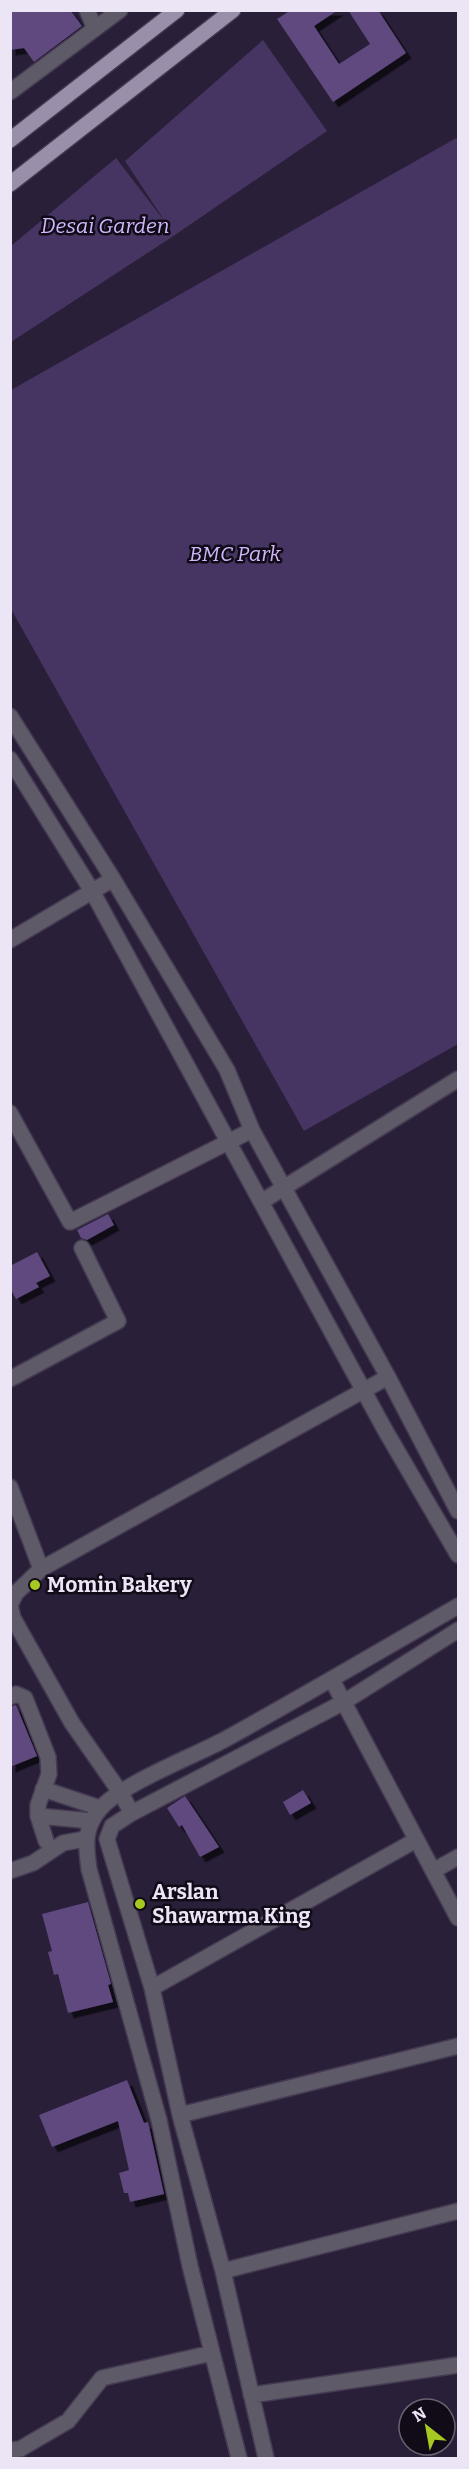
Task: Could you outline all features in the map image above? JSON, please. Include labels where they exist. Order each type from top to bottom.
[{"type":"main road","points":[[10,140],[177,10]]},
{"type":"main road","points":[[10,184],[233,10]]},
{"type":"street","points":[[87,10],[95,29]]},
{"type":"street","points":[[10,93],[120,10]]},
{"type":"street","points":[[10,716],[113,879],[226,1070],[252,1130],[388,1377],[459,1512],[440,1523]]},
{"type":"street","points":[[10,759],[92,891],[385,1430],[459,1555]]},
{"type":"street","points":[[10,940],[113,879]]},
{"type":"street","points":[[261,1202],[459,1079]]},
{"type":"street","points":[[10,1113],[70,1222],[252,1130]]},
{"type":"street","points":[[10,1379],[118,1321],[82,1248]]},
{"type":"street","points":[[132,1813],[72,1723],[11,1609],[16,1593],[41,1569],[175,1497],[388,1377]]},
{"type":"street","points":[[385,1430],[409,1417]]},
{"type":"street","points":[[10,1487],[41,1569]]},
{"type":"street","points":[[239,2458],[212,2353],[159,2120],[89,1869],[85,1839],[96,1814],[120,1792],[220,1742],[459,1606]]},
{"type":"street","points":[[266,2458],[223,2271],[180,2115],[152,1988],[107,1839],[112,1826],[132,1813],[344,1702],[459,1630]]},
{"type":"street","points":[[332,1680],[459,1918]]},
{"type":"street","points":[[10,1697],[16,1694],[25,1698],[48,1757],[49,1774],[38,1805],[38,1816],[46,1841]]},
{"type":"street","points":[[43,1789],[96,1814]]},
{"type":"street","points":[[38,1816],[96,1814]]},
{"type":"street","points":[[10,1871],[33,1863],[63,1843],[85,1839]]},
{"type":"street","points":[[152,1988],[416,1840]]},
{"type":"street","points":[[433,1871],[459,1857]]},
{"type":"street","points":[[180,2115],[459,2046]]},
{"type":"street","points":[[174,2190],[199,2185]]},
{"type":"street","points":[[223,2271],[459,2211]]},
{"type":"street","points":[[10,2450],[20,2449],[68,2421],[102,2378],[212,2353]]},
{"type":"street","points":[[251,2394],[459,2365]]},
{"type":"green space","name":"Desai Garden","points":[[263,40],[327,131],[175,235],[11,342],[11,246],[116,158],[166,223],[125,161]]},
{"type":"green space","name":"BMC Park","points":[[458,137],[458,1044],[304,1131],[11,609],[11,390]]},
{"type":"building","points":[[10,10],[70,10],[82,26],[34,62],[24,48],[10,50]]},
{"type":"building","points":[[291,10],[338,10],[314,26],[339,64],[370,44],[348,10],[378,10],[406,53],[333,102],[277,19]]},
{"type":"building","points":[[108,1214],[114,1225],[87,1240],[81,1238],[77,1230]]},
{"type":"building","points":[[37,1252],[50,1276],[36,1283],[39,1287],[16,1299],[10,1288],[10,1266]]},
{"type":"building","points":[[16,1705],[37,1756],[10,1767],[10,1707]]},
{"type":"building","points":[[303,1790],[311,1803],[290,1815],[283,1802]]},
{"type":"building","points":[[185,1796],[219,1847],[200,1857],[182,1825],[179,1827],[167,1808]]},
{"type":"building","points":[[88,1902],[111,1984],[108,1985],[113,2002],[68,2013],[58,1974],[54,1975],[48,1952],[52,1951],[42,1914]]},
{"type":"building","points":[[127,2080],[144,2123],[148,2122],[164,2194],[130,2202],[128,2193],[124,2193],[119,2173],[129,2170],[118,2121],[52,2147],[39,2115]]},
{"type":"place","name":"Momin Bakery","points":[[35,1585]]},
{"type":"place","name":"Arslan Shawarma King","points":[[140,1904]]}]
